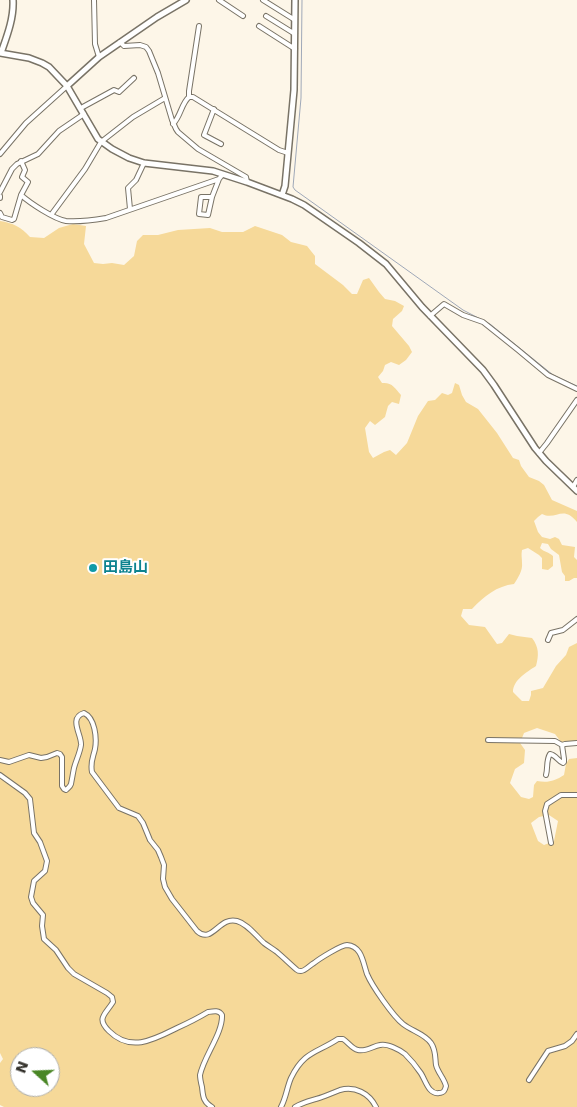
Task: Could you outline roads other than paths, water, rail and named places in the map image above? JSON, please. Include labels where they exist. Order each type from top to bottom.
[{"type":"street","points":[[13,0],[11,23],[0,54],[24,57],[42,63],[67,86],[101,142],[129,158],[144,163],[203,170],[221,177],[247,182],[282,195],[304,205],[359,243],[386,264],[430,316],[483,370],[539,453],[575,489]]},
{"type":"street","points":[[94,0],[95,44],[99,57]]},
{"type":"street","points":[[0,154],[26,123],[99,57],[179,2],[186,0]]},
{"type":"street","points":[[219,0],[243,16]]},
{"type":"street","points":[[263,0],[295,20]]},
{"type":"street","points":[[282,195],[285,186],[294,97],[295,0]]},
{"type":"street","points":[[266,16],[295,34]]},
{"type":"street","points":[[189,97],[188,91],[200,26]]},
{"type":"street","points":[[259,26],[295,48]]},
{"type":"street","points":[[120,42],[124,46],[140,45],[149,51],[158,73],[173,124],[178,132],[198,149],[246,177],[247,182]]},
{"type":"street","points":[[81,108],[114,90],[119,92],[134,78]]},
{"type":"street","points":[[189,97],[197,98],[279,150],[288,153]]},
{"type":"street","points":[[173,124],[189,97]]},
{"type":"street","points":[[51,215],[85,169],[101,142],[133,117],[165,98]]},
{"type":"street","points":[[214,109],[204,135],[221,144]]},
{"type":"street","points":[[0,192],[12,169],[17,164],[38,154],[59,131],[84,114]]},
{"type":"street","points":[[0,213],[2,217],[14,219],[21,195],[28,182],[22,177],[25,170],[21,161]]},
{"type":"street","points":[[130,209],[128,188],[136,180],[144,163]]},
{"type":"street","points":[[21,195],[51,215],[66,221],[97,219],[106,218],[221,177]]},
{"type":"street","points":[[212,197],[201,197],[199,214],[208,215],[212,197],[221,177]]},
{"type":"street","points":[[430,316],[444,304],[463,315],[483,322],[548,375],[577,389]]},
{"type":"street","points":[[539,453],[577,400]]},
{"type":"street","points":[[575,489],[577,480]]},
{"type":"street","points":[[548,640],[551,633],[563,630],[577,619]]},
{"type":"street","points":[[0,760],[8,762],[29,756],[42,758],[57,753],[60,754],[62,757],[62,786],[66,790],[71,783],[72,773],[81,744],[76,725],[77,719],[80,714],[88,715],[96,735],[95,749],[90,765],[92,772],[114,802],[120,808],[138,816],[143,823],[150,840],[161,857],[164,866],[163,879],[166,887],[172,899],[196,931],[205,936],[228,921],[235,920],[243,924],[300,971],[305,970],[319,959],[340,947],[352,946],[358,950],[372,983],[396,1016],[405,1025],[433,1045],[436,1066],[446,1086],[445,1090],[441,1093],[436,1094],[431,1091],[421,1073],[404,1053],[400,1051],[380,1044],[364,1051],[354,1049],[343,1039],[309,1054],[301,1062],[291,1078],[281,1107]]},
{"type":"street","points":[[488,740],[550,740],[562,745],[577,743]]},
{"type":"street","points":[[546,775],[550,754],[562,763],[564,762],[562,745]]},
{"type":"street","points":[[0,775],[28,796],[32,810],[34,832],[47,861],[44,871],[34,881],[31,898],[44,915],[42,926],[44,939],[56,950],[74,974],[97,986],[112,997],[113,1002],[103,1015],[104,1026],[117,1038],[131,1042],[141,1042],[158,1037],[208,1012],[217,1011],[222,1015],[221,1024],[203,1066],[200,1079],[203,1099],[212,1107]]},
{"type":"street","points":[[551,843],[545,811],[548,804],[561,795],[577,794]]},
{"type":"street","points":[[529,1080],[548,1051],[572,1042],[577,1034]]},
{"type":"street","points":[[295,1107],[308,1100],[346,1089],[355,1089],[366,1094],[376,1107]]},
{"type":"waterway","points":[[302,0],[301,98],[293,187],[295,190],[463,310],[490,324],[553,375],[577,386]]},
{"type":"place","name":"田島山","points":[[93,568]]}]
